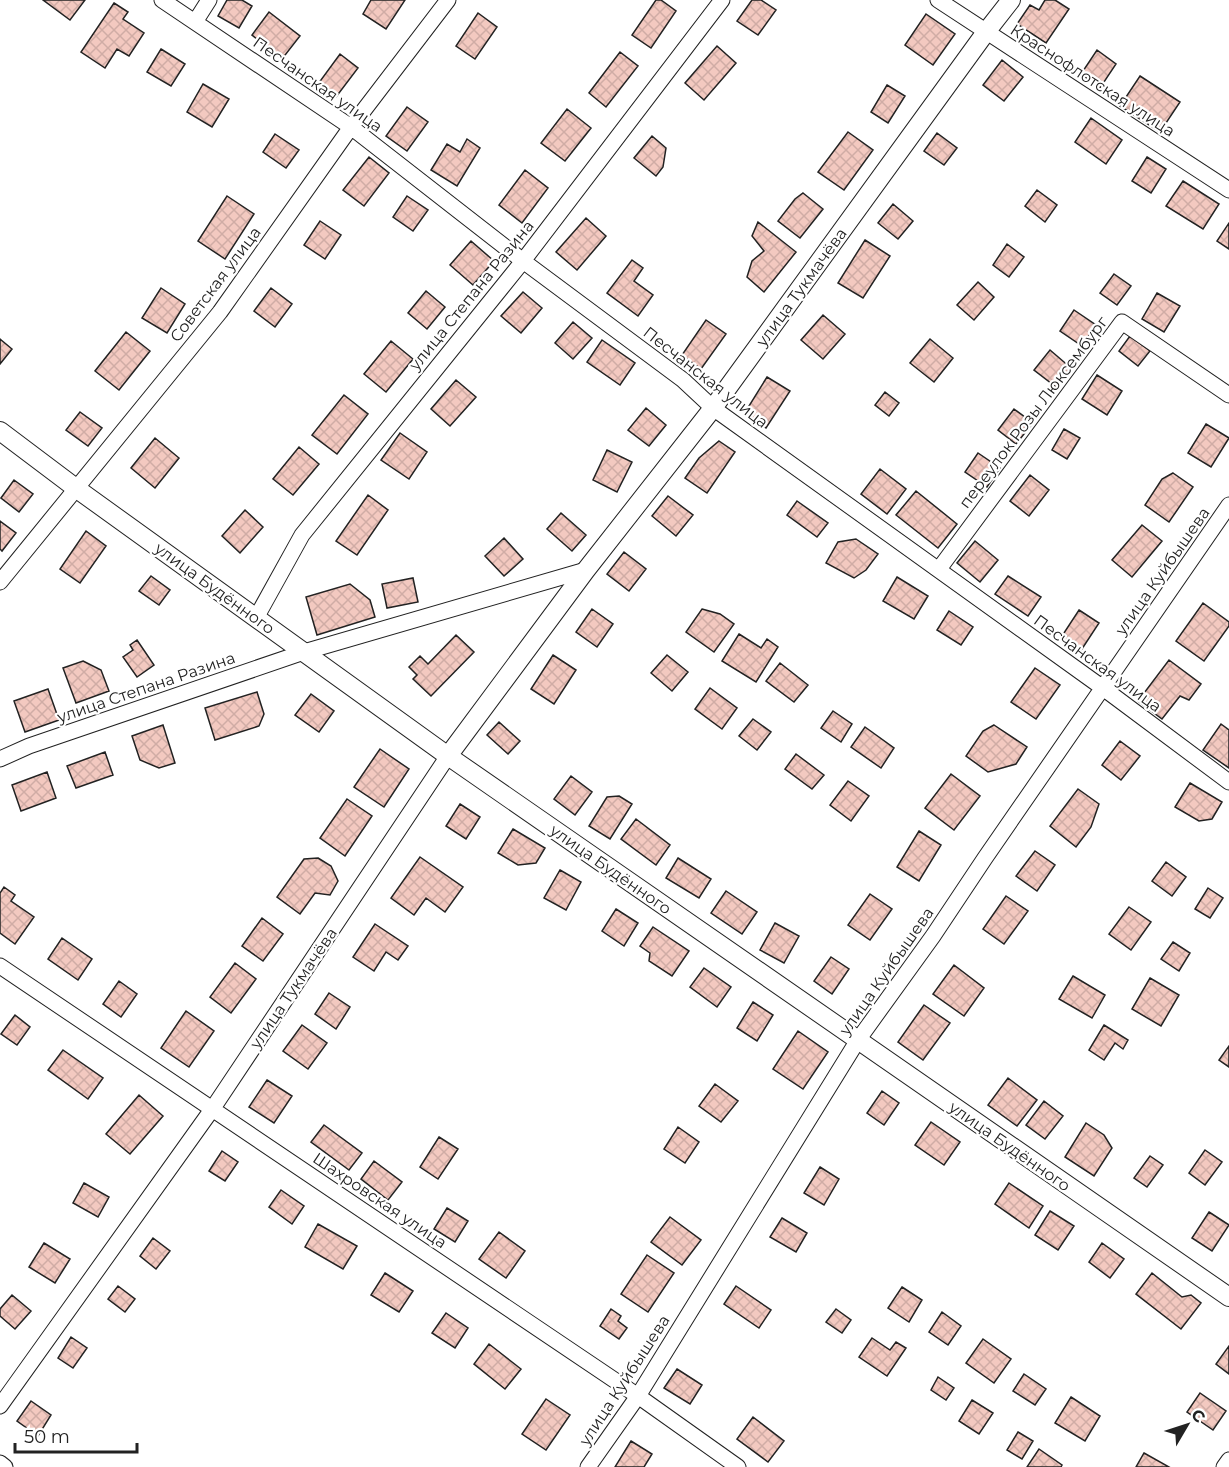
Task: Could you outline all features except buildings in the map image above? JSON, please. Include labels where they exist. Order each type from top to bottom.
[{"type":"street","name":"Песчанская улица","points":[[162,0],[351,127],[523,261],[684,380],[713,408],[939,569],[1229,782]]},
{"type":"street","points":[[195,22],[209,0]]},
{"type":"street","name":"Советская улица","points":[[0,582],[220,312],[351,127],[448,0]]},
{"type":"street","name":"улица Степана Разина","points":[[256,618],[302,535],[523,261],[722,0]]},
{"type":"street","name":"Краснофлотская улица","points":[[938,0],[1229,190]]},
{"type":"street","name":"улица Тукмачёва","points":[[0,1406],[213,1108],[448,756],[586,570],[713,408],[1011,0]]},
{"type":"street","name":"переулок Розы Люксембург","points":[[939,569],[1122,322],[1229,394]]},
{"type":"street","name":"улица Будённого","points":[[0,431],[448,756],[1229,1297]]},
{"type":"street","name":"улица Куйбышева","points":[[588,1467],[638,1396],[858,1040],[933,936],[1229,505]]},
{"type":"street","points":[[304,652],[586,570]]},
{"type":"street","name":"улица Степана Разина","points":[[0,759],[29,746],[304,652]]},
{"type":"street","name":"Шахровская улица","points":[[0,966],[638,1396],[738,1467]]},
{"type":"street","points":[[1224,1467],[1229,1460]]},
{"type":"street","points":[[0,1463],[5,1467]]}]
